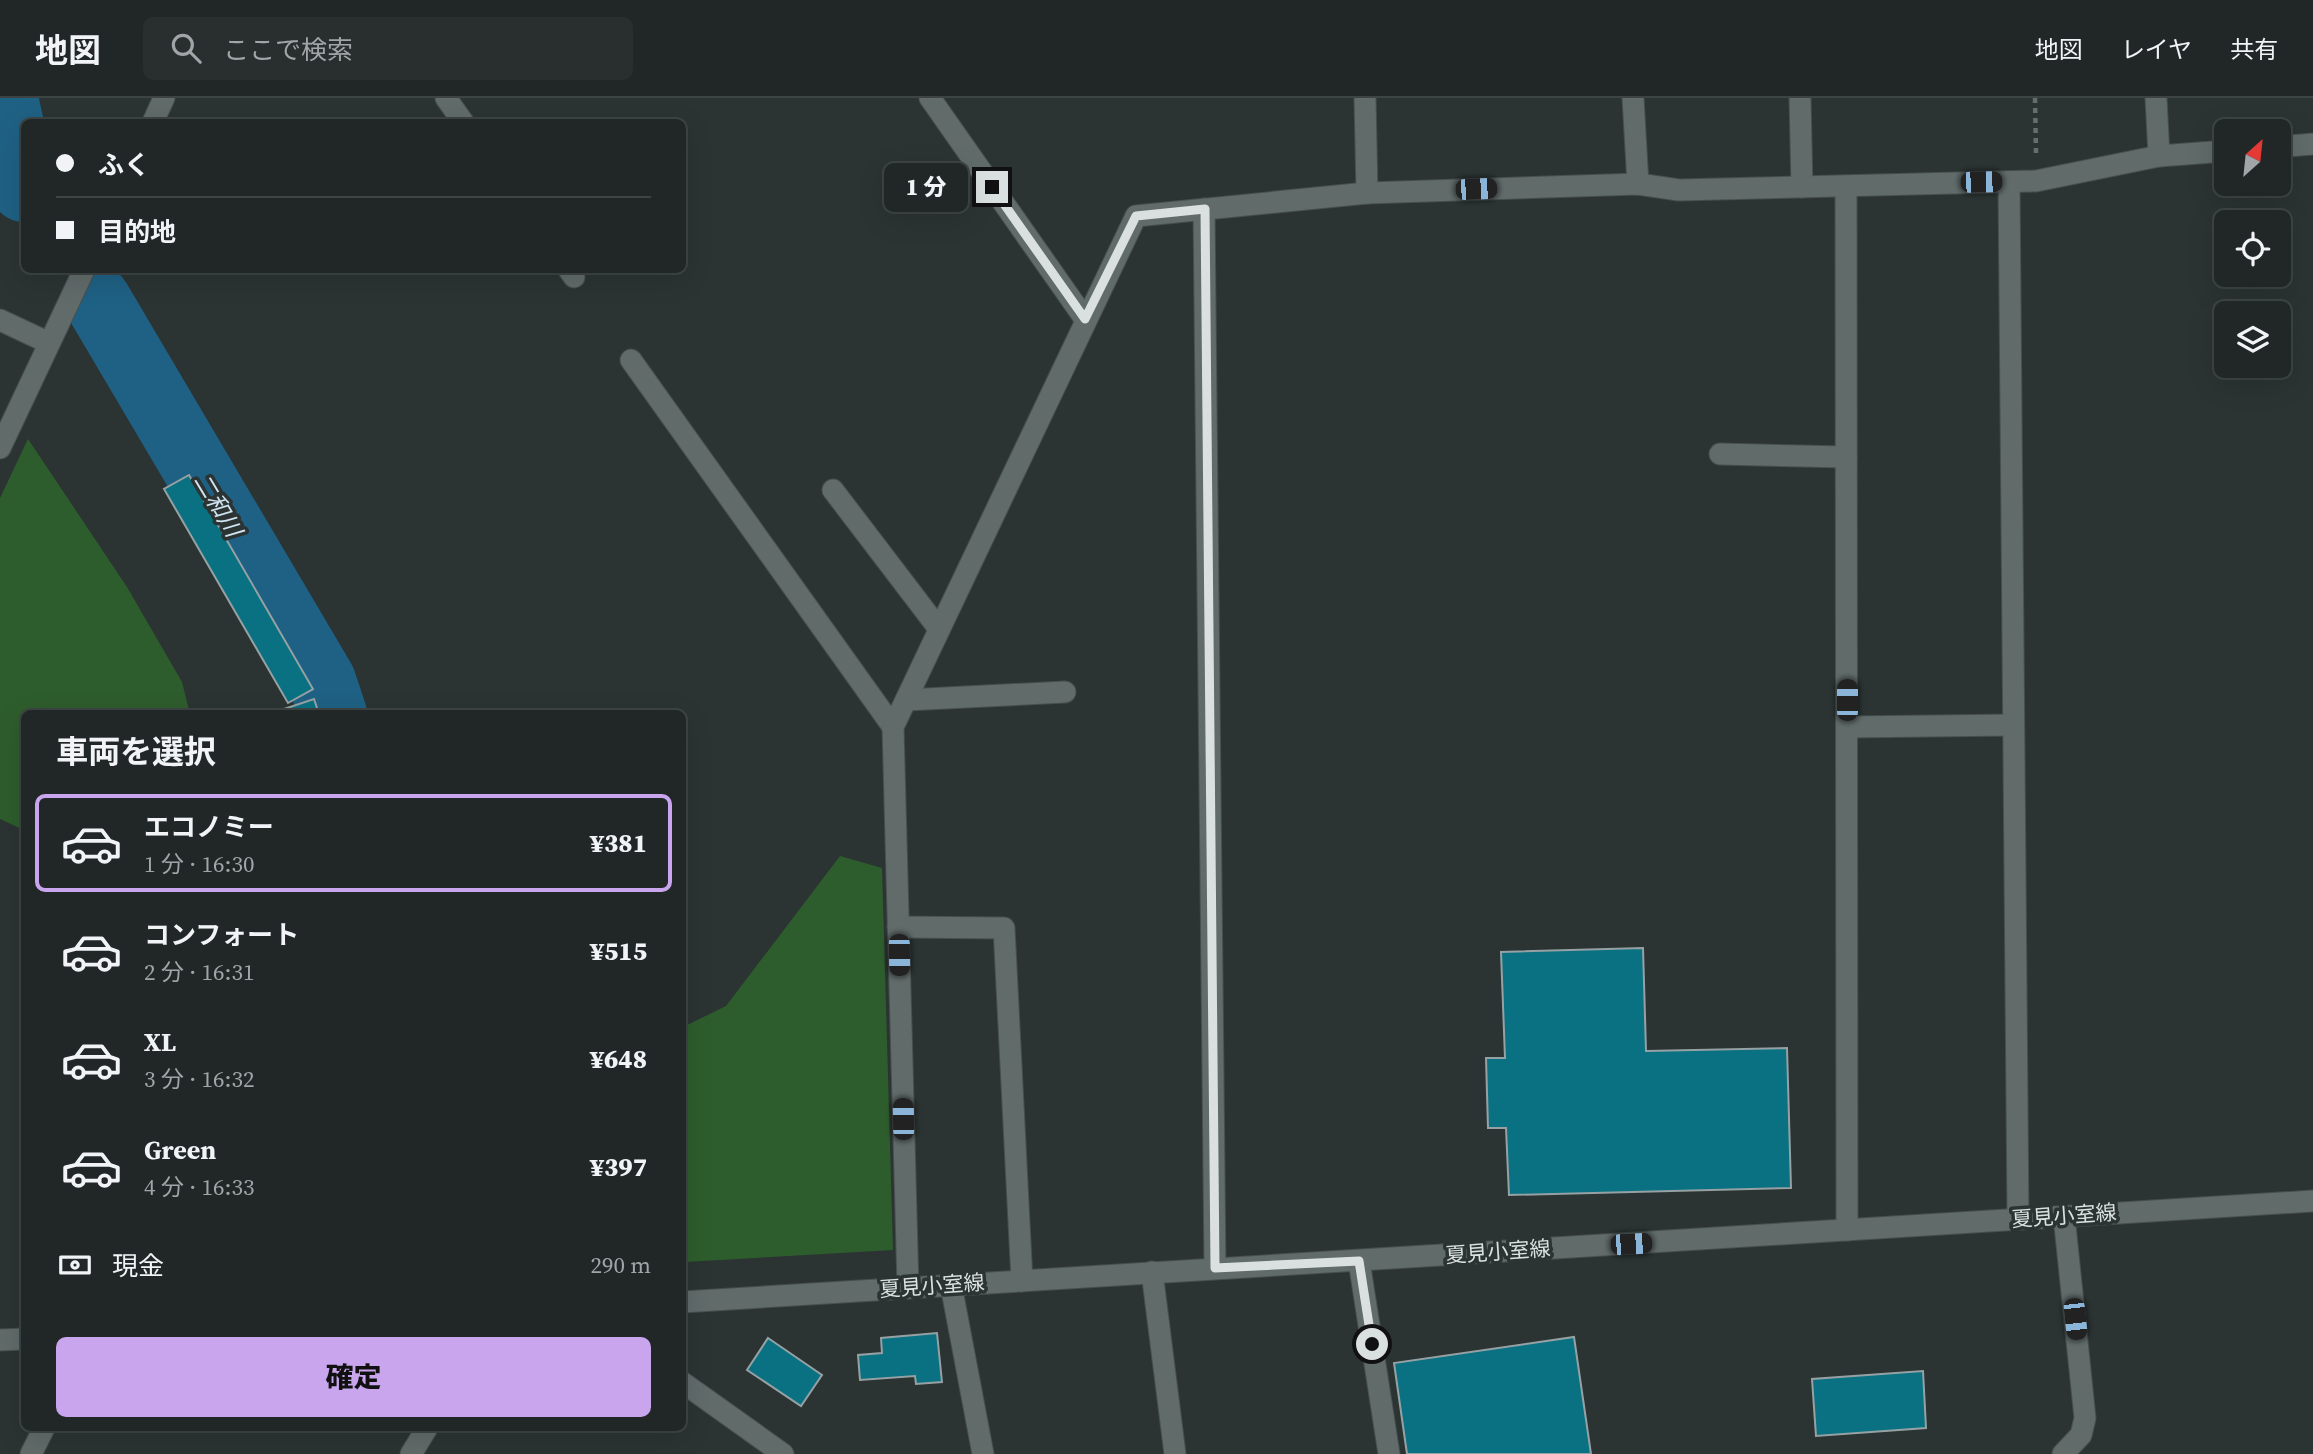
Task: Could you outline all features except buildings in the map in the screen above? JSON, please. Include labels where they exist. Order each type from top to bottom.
[{"type":"street","points":[[154,119],[164,98]]},
{"type":"street","points":[[446,98],[461,119]]},
{"type":"street","points":[[929,98],[1085,319]]},
{"type":"street","points":[[1365,98],[1367,193]]},
{"type":"street","points":[[1633,98],[1638,184]]},
{"type":"street","points":[[1800,98],[1802,187]]},
{"type":"street","points":[[2156,98],[2159,156]]},
{"type":"street","points":[[2291,146],[2313,144]]},
{"type":"street","points":[[908,1288],[893,727],[1136,216],[1367,193],[1638,184],[1679,190],[2036,181],[2159,156],[2214,152]]},
{"type":"street","points":[[2009,182],[2018,1219]]},
{"type":"street","points":[[1846,186],[1847,1230]]},
{"type":"street","points":[[1205,209],[1215,1268]]},
{"type":"street","points":[[0,448],[83,273]]},
{"type":"street","points":[[0,320],[49,343]]},
{"type":"street","points":[[631,360],[893,727]]},
{"type":"street","points":[[1720,454],[1846,457]]},
{"type":"street","points":[[833,489],[939,629]]},
{"type":"street","points":[[906,700],[1065,692]]},
{"type":"street","points":[[1847,727],[2014,725]]},
{"type":"street","points":[[898,927],[1004,928],[1022,1281]]},
{"type":"street","name":"夏見小室線","points":[[686,1302],[2313,1200]]},
{"type":"street","points":[[2063,1454],[2081,1435],[2085,1418],[2064,1216]]},
{"type":"street","points":[[1359,1261],[1389,1454]]},
{"type":"street","points":[[1152,1272],[1175,1454]]},
{"type":"street","points":[[951,1285],[983,1454]]},
{"type":"street","points":[[0,1340],[21,1339]]},
{"type":"street","points":[[686,1385],[783,1454]]},
{"type":"street","points":[[31,1454],[42,1431]]},
{"type":"street","points":[[411,1454],[425,1431]]},
{"type":"path","points":[[2035,98],[2036,181]]},
{"type":"green space","points":[[28,439],[127,587],[182,682],[189,710],[21,710],[21,829],[0,819],[0,498]]},
{"type":"green space","points":[[840,856],[882,868],[893,1250],[686,1262],[686,1026],[726,1006]]},
{"type":"waterway","name":"二和川","points":[[4,98],[21,174]]},
{"type":"waterway","name":"二和川","points":[[97,300],[322,681],[332,710]]},
{"type":"route","points":[[992,187],[1085,319],[1136,216],[1205,209],[1215,1268],[1359,1261],[1372,1344]]}]
